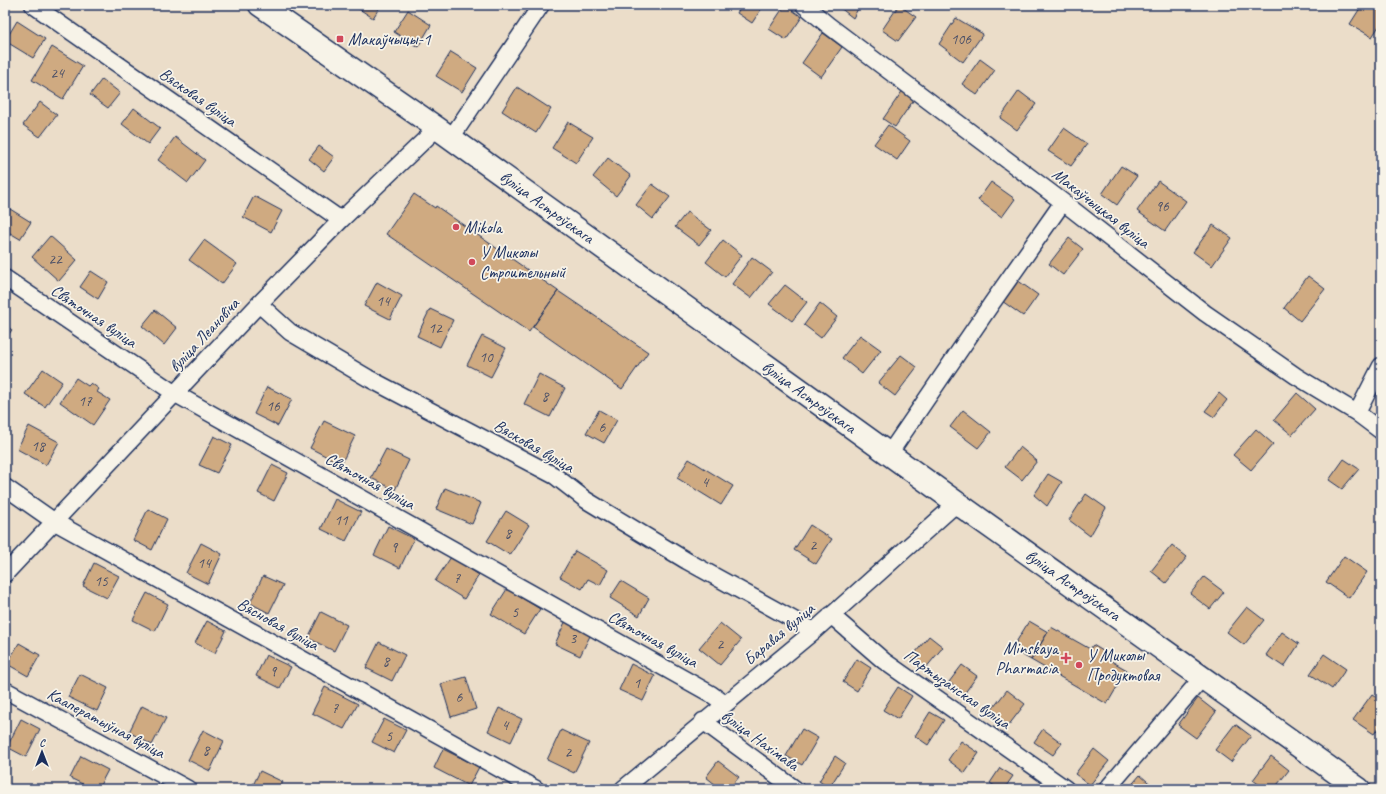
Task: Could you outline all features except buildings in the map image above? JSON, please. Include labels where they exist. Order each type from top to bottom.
[{"type":"street","name":"Вясковая вуліца","points":[[33,5],[341,220]]},
{"type":"street","name":"вуліца Астроўскага","points":[[260,5],[444,133],[957,503],[1358,789]]},
{"type":"street","name":"вуліца Леановіча","points":[[5,574],[56,522],[259,304],[341,220],[444,133],[542,5]]},
{"type":"street","name":"Макаўчыцкая вуліца","points":[[804,5],[828,25],[1063,202],[1205,313],[1296,376],[1357,413],[1381,431]]},
{"type":"street","points":[[889,454],[1063,202]]},
{"type":"street","name":"Святочная вуліца","points":[[5,278],[174,394],[704,690],[725,704]]},
{"type":"street","name":"Вясковая вуліца","points":[[259,304],[290,332],[368,378],[554,476],[586,500],[687,562],[814,630]]},
{"type":"street","points":[[1357,413],[1381,366]]},
{"type":"street","name":"Вясновая вуліца","points":[[5,487],[56,522],[536,789]]},
{"type":"street","name":"Баравая вуліца","points":[[623,789],[814,630],[957,503]]},
{"type":"street","name":"Партызанская вуліца","points":[[831,615],[884,661],[1066,789]]},
{"type":"street","points":[[1107,789],[1202,678]]},
{"type":"street","name":"Кааператыўная вуліца","points":[[5,690],[188,789]]},
{"type":"street","name":"вуліца Нахімава","points":[[703,721],[795,789]]},
{"type":"place","name":"Макаўчыцы-1","points":[[340,39]]},
{"type":"place","name":"Mikola","points":[[456,227]]},
{"type":"place","name":"У Миколы Строительный","points":[[472,262]]},
{"type":"place","name":"Minskaya Pharmacia","points":[[1066,658]]},
{"type":"place","name":"У Миколы Продуктовая","points":[[1079,665]]}]
